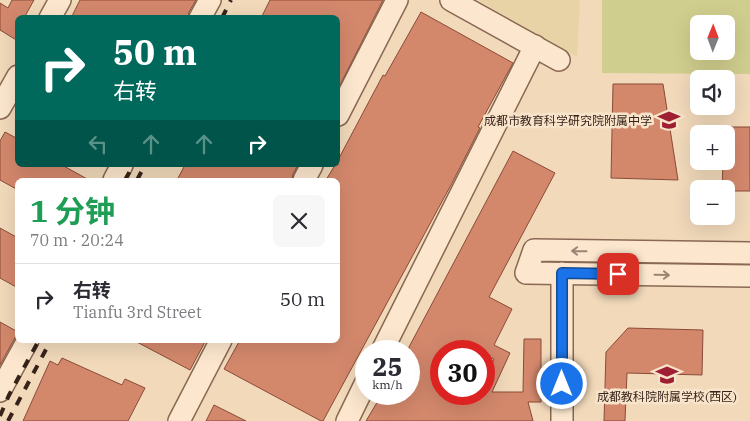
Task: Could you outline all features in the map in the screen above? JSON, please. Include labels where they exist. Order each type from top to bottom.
[{"type":"street","points":[[52,15],[60,0]]},
{"type":"street","points":[[202,15],[210,0]]},
{"type":"street","points":[[340,111],[397,0]]},
{"type":"street","points":[[450,0],[559,60]]},
{"type":"street","points":[[388,340],[535,46]]},
{"type":"street","points":[[0,108],[15,81]]},
{"type":"street","points":[[750,253],[534,250],[526,273],[750,276]]},
{"type":"street","points":[[562,273],[562,421]]},
{"type":"street","points":[[0,391],[26,343]]},
{"type":"street","points":[[179,421],[219,343]]},
{"type":"street","points":[[347,421],[355,405]]},
{"type":"shaded area","points":[[478,0],[580,0],[577,57]]},
{"type":"shaded area","points":[[602,0],[750,0],[750,74],[735,74],[735,70],[690,70],[690,74],[602,73]]},
{"type":"building","points":[[12,0],[34,0],[26,15],[15,15],[15,39],[0,30],[0,3],[8,8]]},
{"type":"building","points":[[80,0],[196,0],[188,15],[72,15]]},
{"type":"building","points":[[270,0],[383,0],[340,85],[340,15],[262,15]]},
{"type":"building","points":[[421,12],[513,63],[478,127],[480,128],[451,185],[367,340],[355,340],[355,362],[323,421],[321,421],[224,369],[238,343],[340,343],[340,178],[327,178],[334,167],[340,167],[340,156],[383,75],[385,76]]},
{"type":"building","points":[[613,84],[663,84],[678,180],[611,178]]},
{"type":"building","points":[[735,127],[750,127],[750,191],[735,191],[735,180],[722,180],[723,170],[735,170]]},
{"type":"building","points":[[5,132],[15,137],[15,167],[66,167],[85,178],[15,178],[15,188],[0,180],[0,141]]},
{"type":"building","points":[[513,151],[555,173],[489,297],[512,309],[495,343],[495,340],[430,340],[430,405],[495,405],[495,392],[523,392],[524,339],[541,339],[541,402],[528,402],[533,421],[366,421],[375,405],[420,405],[420,340],[413,340]]},
{"type":"building","points":[[184,167],[297,167],[292,178],[178,178]]},
{"type":"building","points":[[0,228],[15,236],[15,286],[0,278]]},
{"type":"building","points":[[0,322],[15,330],[15,338],[0,365]]},
{"type":"building","points":[[628,328],[703,330],[702,375],[627,373],[625,421],[604,421],[606,352]]},
{"type":"building","points":[[139,343],[204,343],[190,370]]},
{"type":"building","points":[[495,346],[510,353],[495,386]]},
{"type":"building","points":[[62,358],[122,385],[125,379],[145,388],[128,421],[23,421],[50,361],[58,365]]},
{"type":"building","points":[[214,405],[246,421],[206,421]]},
{"type":"railway","points":[[224,15],[231,0]]},
{"type":"railway","points":[[138,178],[144,167]]},
{"type":"railway","points":[[126,178],[130,171]]},
{"type":"railway","points":[[0,416],[9,395],[37,343]]},
{"type":"railway","points":[[8,421],[49,343]]},
{"type":"place","name":"成都市教育科学研究院附属中学","points":[[669,120]]},
{"type":"place","name":"成都教科院附属学校(西区)","points":[[667,375]]},
{"type":"route","points":[[562,384],[562,273],[618,274]]}]
